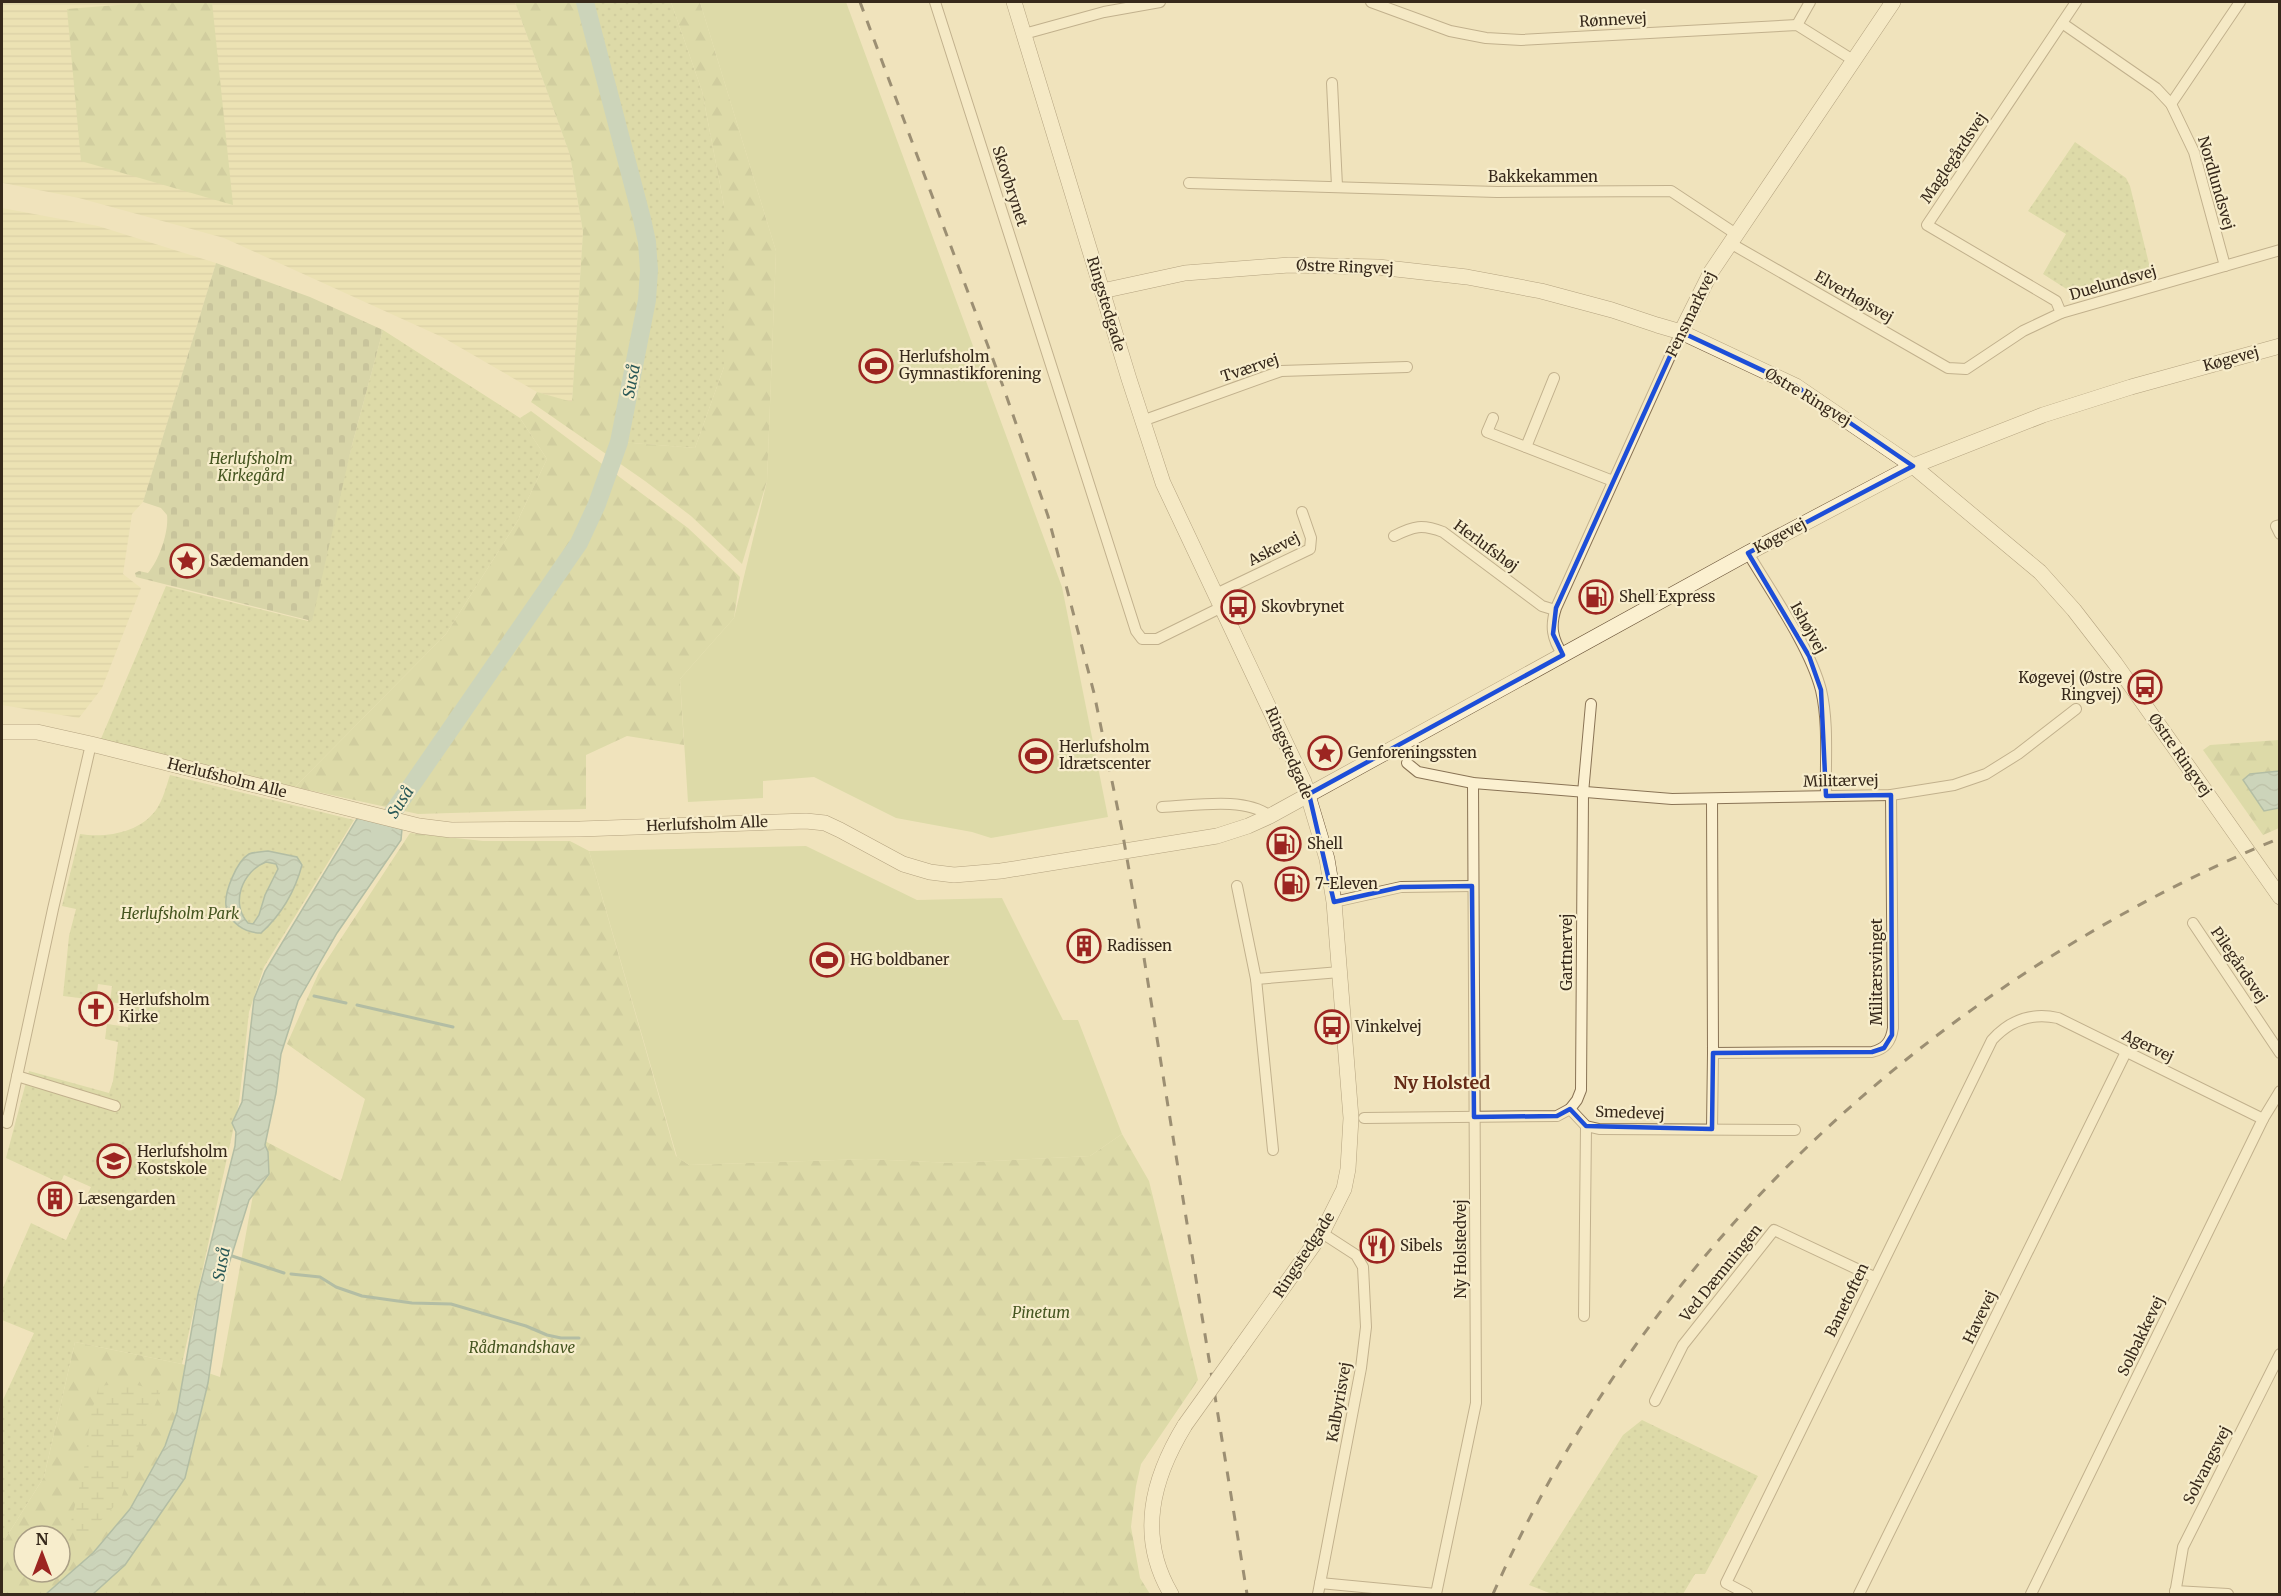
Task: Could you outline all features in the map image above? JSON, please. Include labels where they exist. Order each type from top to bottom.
[{"type":"street","name":"Skovbrynet","points":[[935,2],[1136,631],[1142,639],[1157,639],[1219,601]]},
{"type":"street","name":"Ringstedgade","points":[[1014,2],[1163,483],[1309,794],[1326,859],[1334,902],[1351,1118],[1350,1148],[1344,1190],[1322,1233],[1185,1425],[1165,1460],[1154,1498],[1152,1529],[1155,1554],[1171,1594]]},
{"type":"street","points":[[1024,34],[1104,12],[1160,2]]},
{"type":"street","name":"Rønnevej","points":[[1371,2],[1450,31],[1486,38],[1510,39],[1797,25]]},
{"type":"street","points":[[1810,2],[1797,25],[1853,60]]},
{"type":"street","name":"Fensmarkvej","points":[[1563,655],[1553,634],[1555,610],[1681,332],[1711,272],[1893,2]]},
{"type":"street","name":"Maglegårdsvej","points":[[2061,314],[2056,301],[1927,225],[2076,2]]},
{"type":"street","points":[[2171,104],[2240,2]]},
{"type":"street","name":"Nordlundsvej","points":[[2062,23],[2156,88],[2171,104],[2194,152],[2224,266]]},
{"type":"street","points":[[1332,83],[1337,186]]},
{"type":"street","name":"Bakkekammen","points":[[1189,183],[1497,192],[1671,191],[1733,239]]},
{"type":"street","name":"Elverhøjsvej","points":[[1733,239],[1948,368],[1966,369]]},
{"type":"street","name":"Duelundsvej","points":[[1966,369],[2023,331],[2061,314],[2280,250]]},
{"type":"street","name":"Østre Ringvej","points":[[1102,291],[1185,273],[1289,265],[1378,267],[1467,277],[1541,291],[1681,332],[1796,386],[1913,466],[2040,572],[2074,610],[2115,663],[2280,897]]},
{"type":"street","name":"Køgevej","points":[[1309,794],[1748,553],[1913,466],[2043,415],[2131,387],[2280,346]]},
{"type":"street","name":"Tværvej","points":[[1142,421],[1281,371],[1407,367]]},
{"type":"street","points":[[1526,447],[1554,378]]},
{"type":"street","points":[[1493,418],[1487,432],[1613,481]]},
{"type":"street","name":"Askevej","points":[[1219,601],[1311,549],[1311,538],[1302,512]]},
{"type":"street","points":[[2280,525],[2276,526],[2280,534]]},
{"type":"street","name":"Herlufshøj","points":[[1394,536],[1412,527],[1428,526],[1443,532],[1542,606],[1555,610]]},
{"type":"street","name":"Ishøjvej","points":[[1748,553],[1809,656],[1821,690],[1825,717],[1826,796]]},
{"type":"street","points":[[1583,793],[1591,704]]},
{"type":"street","name":"Militærvej","points":[[1407,763],[1419,772],[1473,783],[1672,800],[1891,795],[1954,785],[1986,774],[2018,754],[2076,709]]},
{"type":"street","name":"Herlufsholm Alle","points":[[2,732],[36,732],[91,744],[419,826],[451,830],[580,829],[806,821],[825,823],[903,864],[930,872],[954,875],[1001,872],[1217,837],[1270,816],[1309,794]]},
{"type":"street","points":[[2,1120],[7,1123],[91,744]]},
{"type":"street","name":"Ny Holstedvej","points":[[1319,1589],[1436,1594],[1476,1403],[1473,783]]},
{"type":"street","name":"Gartnervej","points":[[1570,1109],[1581,1090],[1583,793]]},
{"type":"street","name":"Militærsvinget","points":[[1713,1053],[1872,1052],[1884,1048],[1890,1040],[1893,1028],[1891,795]]},
{"type":"street","points":[[1712,800],[1712,1129]]},
{"type":"street","points":[[1162,807],[1239,804],[1260,808],[1270,816]]},
{"type":"street","points":[[1237,886],[1256,979],[1272,1150]]},
{"type":"street","points":[[1334,902],[1401,887],[1472,886]]},
{"type":"street","name":"Pilegårdsvej","points":[[2193,923],[2280,1053]]},
{"type":"street","points":[[1256,979],[1340,972]]},
{"type":"street","name":"Agervej","points":[[2018,1019],[2046,1015],[2058,1018],[2263,1119]]},
{"type":"street","name":"Banetoften","points":[[1747,1594],[1726,1583],[1992,1040],[2004,1027],[2018,1019]]},
{"type":"street","name":"Havevej","points":[[1859,1594],[2126,1052]]},
{"type":"street","points":[[17,1076],[116,1106]]},
{"type":"street","name":"Solbakkevej","points":[[2031,1594],[2263,1119],[2280,1091]]},
{"type":"street","points":[[1365,1118],[1557,1116],[1570,1109]]},
{"type":"street","name":"Smedevej","points":[[1570,1109],[1586,1126],[1599,1129],[1795,1130]]},
{"type":"street","points":[[1584,1316],[1586,1126]]},
{"type":"street","name":"Ved Dæmningen","points":[[1655,1401],[1683,1345],[1774,1230],[1874,1277]]},
{"type":"street","name":"Kalbyrisvej","points":[[1319,1589],[1361,1368],[1366,1327],[1363,1267],[1356,1255],[1322,1233]]},
{"type":"street","name":"Solvangsvej","points":[[2175,1593],[2183,1547],[2280,1354]]},
{"type":"street","points":[[2175,1593],[2228,1594]]},
{"type":"highlighted area","points":[[1681,332],[1796,386],[1913,466],[1748,553],[1809,656],[1821,690],[1826,796],[1891,795],[1892,1035],[1884,1048],[1872,1052],[1713,1053],[1712,1129],[1586,1126],[1570,1109],[1557,1116],[1474,1117],[1472,886],[1401,887],[1334,902],[1309,794],[1563,655],[1553,634],[1556,608]]},
{"type":"shaded area","points":[[2,2],[515,2],[570,155],[583,232],[572,403],[537,392],[442,337],[224,238],[79,198],[3,183]]},
{"type":"shaded area","points":[[2,208],[98,226],[216,263],[143,502],[132,514],[123,574],[141,588],[102,688],[79,718],[2,705]]},
{"type":"green space","points":[[155,2],[212,2],[233,205],[81,161],[67,9]]},
{"type":"green space","points":[[515,2],[585,2],[642,219],[648,274],[646,302],[638,360],[620,442],[695,448],[724,367],[724,205],[702,91],[671,2],[700,2],[776,251],[767,481],[742,564],[691,516],[645,481],[531,402],[537,392],[572,402],[583,232],[570,155]]},
{"type":"green space","points":[[585,2],[671,2],[702,91],[724,205],[724,367],[695,448],[619,442],[647,301],[647,242]]},
{"type":"green space","name":"Herlufsholm Gymnastikforening","points":[[700,2],[846,2],[1062,587],[1108,817],[991,838],[972,832],[896,818],[814,777],[763,781],[763,798],[688,802],[680,679],[734,618],[767,481],[776,251]]},
{"type":"green space","points":[[2075,142],[2126,178],[2130,186],[2152,276],[2079,297],[2043,274],[2066,234],[2028,211]]},
{"type":"green space","name":"Herlufsholm Kirkegård","points":[[216,263],[310,297],[383,330],[352,445],[312,621],[136,577],[135,573],[139,571],[148,573],[165,537],[167,515],[161,508],[143,502]]},
{"type":"green space","points":[[383,330],[520,418],[547,459],[517,522],[446,634],[295,787],[100,741],[166,586],[308,621]]},
{"type":"green space","points":[[531,411],[688,528],[740,577],[734,618],[680,679],[684,745],[627,736],[586,755],[586,809],[418,814],[295,787],[446,634],[517,522],[547,459],[520,418]]},
{"type":"green space","points":[[2279,740],[2279,828],[2263,835],[2203,750],[2210,745]]},
{"type":"green space","name":"Herlufsholm Park","points":[[170,775],[354,820],[264,967],[249,1012],[239,1103],[182,1364],[75,1342],[44,1477],[15,1524],[12,1524],[12,1528],[2,1544],[2,1402],[34,1333],[2,1320],[2,1290],[31,1223],[66,1240],[91,1187],[64,1175],[60,1183],[6,1158],[29,1071],[109,1093],[113,1081],[118,1042],[105,1039],[107,1024],[128,1027],[131,1005],[110,1002],[112,986],[98,984],[96,1000],[63,996],[69,936],[76,909],[62,906],[80,834],[111,834],[131,829],[149,818],[156,810]]},
{"type":"green space","name":"Rådmandshave","points":[[410,833],[483,841],[570,841],[589,851],[676,1156],[689,1165],[866,1159],[952,1163],[1090,1156],[1122,1134],[1149,1181],[1198,1380],[1141,1464],[1136,1486],[1131,1527],[1140,1578],[1150,1594],[2,1594],[2,1544],[12,1528],[12,1584],[72,1584],[72,1524],[15,1524],[44,1477],[75,1342],[182,1364],[220,1377],[263,1140],[341,1181],[365,1099],[287,1044],[319,972]]},
{"type":"green space","name":"HG boldbaner","points":[[806,846],[917,900],[1002,898],[1063,1020],[1078,1020],[1122,1134],[1090,1156],[952,1163],[866,1159],[689,1165],[677,1157],[589,851]]},
{"type":"green space","points":[[129,1383],[161,1391],[140,1440],[121,1499],[78,1545],[70,1524],[84,1468],[91,1414],[99,1386]]},
{"type":"green space","points":[[1642,1420],[1758,1476],[1705,1574],[1695,1574],[1683,1594],[1552,1594],[1529,1585],[1623,1435]]},
{"type":"water","points":[[2279,771],[2279,808],[2264,811],[2243,780],[2250,774]]},
{"type":"water","points":[[358,817],[402,829],[401,840],[337,933],[298,1001],[281,1054],[276,1093],[265,1145],[268,1152],[269,1174],[249,1200],[223,1283],[208,1383],[185,1478],[125,1565],[93,1594],[46,1594],[57,1584],[72,1584],[72,1571],[93,1553],[130,1509],[165,1446],[177,1412],[198,1294],[235,1146],[236,1132],[232,1123],[242,1102],[254,999],[265,971]]},
{"type":"water","points":[[268,851],[297,857],[302,865],[291,893],[281,910],[261,933],[255,933],[239,926],[230,917],[226,906],[227,893],[232,877],[244,858],[251,853]],"holes":[[[266,862],[276,864],[278,869],[265,895],[259,915],[253,924],[248,923],[240,907],[239,898],[245,880],[258,866]]]},
{"type":"waterway","name":"Suså","points":[[380,831],[579,543],[597,504],[619,442],[647,300],[649,270],[647,242],[585,2]]},
{"type":"waterway","points":[[314,996],[346,1003]]},
{"type":"waterway","points":[[357,1005],[453,1027]]},
{"type":"waterway","points":[[229,1255],[284,1273]]},
{"type":"waterway","points":[[291,1274],[320,1277],[336,1287],[362,1296],[412,1303],[451,1304],[526,1326],[547,1335],[579,1338]]},
{"type":"railway","points":[[860,2],[1004,389],[1048,516],[1094,693],[1139,927],[1247,1594]]},
{"type":"railway","points":[[1493,1594],[1557,1468],[1632,1350],[1718,1241],[1814,1141],[1919,1050],[2032,969],[2153,898],[2280,838]]},
{"type":"place","name":"Herlufsholm Gymnastikforening","points":[[876,366]]},
{"type":"place","name":"Sædemanden","points":[[187,561]]},
{"type":"place","name":"Shell Express","points":[[1596,597]]},
{"type":"place","name":"Skovbrynet","points":[[1238,607]]},
{"type":"place","name":"Køgevej (Østre Ringvej)","points":[[2145,687]]},
{"type":"place","name":"Genforeningssten","points":[[1325,753]]},
{"type":"place","name":"Herlufsholm Idrætscenter","points":[[1036,756]]},
{"type":"place","name":"Shell","points":[[1284,844]]},
{"type":"place","name":"7-Eleven","points":[[1292,884]]},
{"type":"place","name":"Radissen","points":[[1084,946]]},
{"type":"place","name":"HG boldbaner","points":[[827,960]]},
{"type":"place","name":"Herlufsholm Kirke","points":[[96,1009]]},
{"type":"place","name":"Vinkelvej","points":[[1332,1027]]},
{"type":"place","name":"Herlufsholm Kostskole","points":[[114,1161]]},
{"type":"place","name":"Læsengarden","points":[[55,1199]]},
{"type":"place","name":"Sibels","points":[[1377,1246]]},
{"type":"district","name":"Ny Holsted","points":[[1442,1083]]},
{"type":"park label","name":"Pinetum","points":[[1041,1313]]}]
